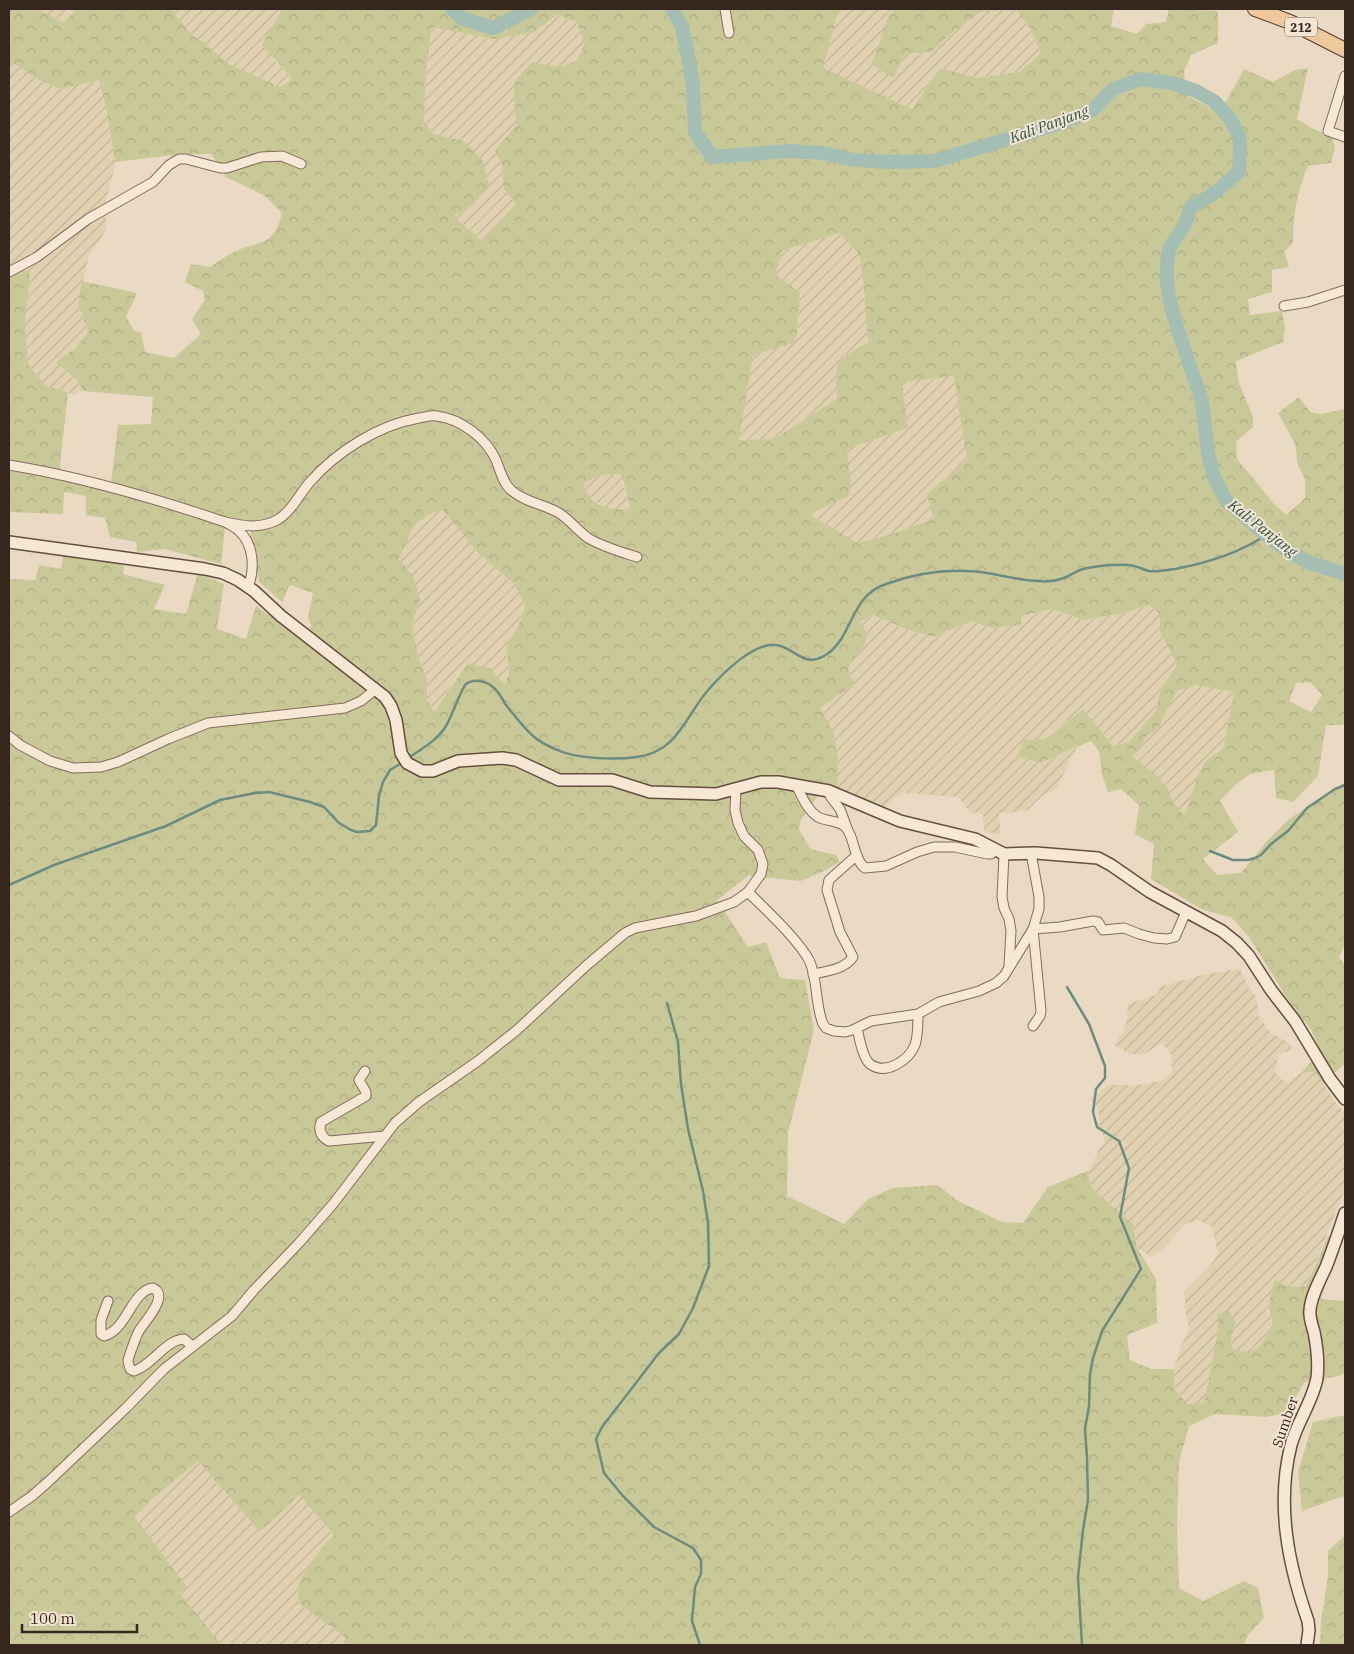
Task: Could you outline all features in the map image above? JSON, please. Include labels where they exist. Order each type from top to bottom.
[{"type":"main road","name":"212","points":[[1255,9],[1290,22],[1345,50]]},
{"type":"street","points":[[725,9],[729,32]]},
{"type":"street","points":[[1282,9],[1283,16],[1290,22]]},
{"type":"street","points":[[1345,76],[1328,131],[1345,137]]},
{"type":"street","points":[[1335,108],[1345,111]]},
{"type":"street","points":[[9,272],[37,257],[88,219],[153,182],[169,165],[179,159],[192,160],[220,168],[228,168],[261,158],[282,156],[300,164]]},
{"type":"street","points":[[1284,306],[1308,302],[1345,290]]},
{"type":"street","points":[[9,465],[46,471],[129,491],[226,522],[252,527],[277,520],[289,510],[309,483],[323,469],[356,444],[388,427],[402,422],[434,416],[447,417],[459,423],[486,445],[496,459],[503,479],[511,490],[559,513],[587,537],[605,546],[637,557]]},
{"type":"street","points":[[226,522],[239,531],[247,541],[253,566],[248,587]]},
{"type":"street","points":[[9,542],[205,569],[223,573],[238,580],[385,697],[393,710],[396,720],[400,749],[405,760],[416,769],[430,771],[458,761],[507,758],[526,764],[549,777],[559,780],[612,780],[642,790],[667,793],[716,794],[761,782],[778,782],[830,791],[900,821],[968,837],[1000,852]]},
{"type":"street","points":[[9,736],[20,745],[50,761],[74,768],[101,767],[118,762],[168,739],[208,724],[336,710],[357,703],[376,689]]},
{"type":"street","points":[[796,785],[814,814],[823,819],[841,824],[846,828]]},
{"type":"street","points":[[9,1512],[48,1482],[164,1369],[232,1316],[333,1204],[385,1136],[406,1112],[478,1061],[517,1030],[625,932],[635,928],[704,914],[734,902],[748,892],[764,864],[758,850],[744,836],[738,823],[736,789]]},
{"type":"street","points":[[830,791],[830,796],[840,809],[863,867],[888,866],[917,852],[934,847],[955,847],[987,854],[1000,852],[1031,853],[1098,858],[1150,892],[1222,931],[1244,950],[1295,1021],[1330,1079],[1345,1099]]},
{"type":"street","points":[[1000,852],[1002,897],[1012,931],[1009,968]]},
{"type":"street","points":[[748,892],[803,951],[814,974],[821,1019],[826,1028],[839,1032],[857,1028],[870,1021],[918,1014],[939,1002],[988,988],[1004,976],[1033,929],[1039,909],[1039,897],[1031,853]]},
{"type":"street","points":[[814,974],[849,963],[853,957],[840,932],[827,890],[829,880],[857,855]]},
{"type":"street","points":[[1033,929],[1060,927],[1093,921],[1098,922],[1103,930],[1124,928],[1148,937],[1166,939],[1175,937],[1186,912]]},
{"type":"street","points":[[1033,929],[1041,1011],[1033,1026]]},
{"type":"street","points":[[857,1028],[861,1044],[870,1064],[882,1068],[902,1062],[914,1046],[918,1014]]},
{"type":"street","points":[[365,1071],[359,1080],[366,1092],[366,1096],[321,1122],[320,1132],[323,1139],[329,1141],[385,1136]]},
{"type":"street","name":"Sumber","points":[[1308,1645],[1308,1621],[1289,1552],[1284,1526],[1283,1499],[1285,1474],[1291,1445],[1316,1383],[1318,1372],[1317,1348],[1310,1314],[1311,1304],[1345,1213]]},
{"type":"street","points":[[108,1301],[100,1326],[101,1334],[104,1336],[117,1329],[143,1292],[153,1288],[158,1292],[159,1296],[156,1305],[152,1314],[138,1332],[128,1361],[130,1368],[134,1371],[141,1369],[151,1362],[175,1341],[184,1339],[192,1346]]},
{"type":"shaded area","points":[[38,9],[78,9],[63,22]]},
{"type":"shaded area","points":[[171,9],[282,9],[274,22],[275,61],[292,79],[280,87],[229,64],[191,34]]},
{"type":"shaded area","points":[[839,9],[894,9],[888,17],[892,78],[905,54],[931,52],[956,29],[983,11],[1017,10],[1030,29],[1041,54],[1020,72],[976,78],[940,68],[912,109],[823,68]]},
{"type":"shaded area","points":[[557,15],[577,22],[584,45],[577,61],[559,67],[532,62],[516,106],[516,125],[495,151],[502,164],[504,189],[517,204],[481,240],[454,216],[474,204],[463,141],[433,134],[424,120],[427,61],[432,27],[494,39],[533,33]]},
{"type":"shaded area","points":[[15,64],[39,80],[61,89],[99,79],[106,107],[115,162],[106,200],[106,230],[89,256],[78,303],[88,332],[76,348],[56,362],[80,382],[83,391],[74,395],[45,385],[28,364],[25,324],[28,294],[11,262],[9,263],[9,68]]},
{"type":"shaded area","points":[[839,233],[859,254],[863,278],[868,342],[844,356],[838,399],[774,439],[739,440],[753,354],[794,343],[797,334],[800,292],[776,275],[782,251]]},
{"type":"shaded area","points":[[954,376],[967,461],[927,494],[933,519],[895,533],[858,543],[809,514],[849,496],[851,487],[846,449],[908,428],[902,382]]},
{"type":"shaded area","points":[[620,474],[632,510],[605,508],[588,496],[583,483],[601,475]]},
{"type":"shaded area","points":[[441,508],[478,553],[514,584],[525,606],[519,624],[507,645],[509,671],[504,685],[467,664],[434,713],[427,700],[427,679],[419,659],[412,626],[420,598],[399,559],[415,524]]},
{"type":"shaded area","points":[[1150,605],[1160,614],[1160,632],[1177,665],[1160,691],[1156,711],[1129,742],[1113,746],[1083,709],[1062,725],[1046,739],[1040,763],[1077,747],[1056,789],[1041,797],[1027,811],[999,813],[1001,835],[984,832],[983,814],[970,812],[958,797],[902,793],[884,807],[837,789],[820,708],[854,684],[848,668],[865,644],[859,622],[873,615],[906,629],[933,637],[971,621],[992,628],[1021,625],[1021,616],[1052,609],[1083,620],[1119,614]]},
{"type":"shaded area","points":[[1197,685],[1234,692],[1224,746],[1219,753],[1206,761],[1185,818],[1172,799],[1167,787],[1132,757],[1146,737],[1160,726],[1178,690]]},
{"type":"shaded area","points":[[1240,969],[1249,988],[1257,998],[1258,1015],[1270,1032],[1289,1043],[1292,1049],[1278,1055],[1275,1073],[1286,1083],[1302,1072],[1315,1072],[1338,1106],[1345,1113],[1345,1189],[1306,1287],[1289,1287],[1275,1280],[1268,1313],[1273,1322],[1260,1347],[1246,1353],[1233,1350],[1231,1338],[1236,1322],[1218,1314],[1218,1331],[1204,1404],[1187,1404],[1174,1388],[1174,1369],[1181,1346],[1189,1330],[1184,1292],[1209,1267],[1218,1254],[1212,1227],[1198,1220],[1185,1224],[1162,1250],[1152,1257],[1137,1248],[1133,1224],[1090,1187],[1088,1171],[1105,1139],[1098,1123],[1099,1109],[1090,1099],[1109,1085],[1138,1085],[1162,1081],[1172,1071],[1171,1053],[1161,1043],[1145,1054],[1130,1054],[1114,1045],[1124,1030],[1128,1016],[1127,1004],[1156,995],[1162,986],[1205,974]]},
{"type":"shaded area","points":[[198,1461],[260,1532],[299,1494],[334,1536],[321,1549],[298,1603],[344,1636],[348,1645],[222,1645],[179,1592],[187,1587],[133,1515]]},
{"type":"green space","points":[[9,9],[38,9],[63,22],[78,9],[171,9],[191,34],[229,64],[280,87],[292,79],[262,45],[282,9],[839,9],[823,68],[912,109],[940,68],[976,78],[1020,72],[1041,53],[1030,29],[1017,10],[983,11],[956,29],[931,52],[905,54],[893,78],[872,64],[888,17],[894,9],[1114,9],[1111,26],[1137,34],[1146,24],[1166,22],[1169,9],[1218,11],[1218,43],[1191,55],[1184,72],[1186,95],[1217,111],[1227,100],[1244,69],[1273,82],[1295,70],[1308,68],[1297,119],[1317,131],[1331,134],[1335,147],[1331,163],[1308,166],[1304,176],[1296,203],[1293,242],[1284,252],[1289,267],[1272,270],[1272,292],[1248,299],[1250,315],[1282,311],[1285,328],[1283,342],[1236,361],[1239,383],[1253,417],[1253,427],[1236,442],[1237,459],[1275,505],[1286,515],[1305,498],[1305,479],[1298,465],[1295,444],[1278,413],[1299,397],[1310,412],[1321,414],[1345,409],[1345,722],[1342,725],[1326,725],[1318,776],[1293,802],[1276,798],[1274,770],[1250,774],[1235,785],[1220,801],[1238,832],[1203,859],[1217,875],[1241,873],[1268,840],[1289,819],[1345,782],[1345,945],[1339,958],[1345,965],[1345,1063],[1323,1084],[1315,1072],[1302,1072],[1320,1051],[1310,1028],[1290,1003],[1249,937],[1232,918],[1201,909],[1151,879],[1154,844],[1135,834],[1139,805],[1121,789],[1108,792],[1102,775],[1099,751],[1091,741],[1040,763],[1017,756],[1024,740],[1046,739],[1083,709],[1113,746],[1129,742],[1156,711],[1160,691],[1177,665],[1160,632],[1160,614],[1150,605],[1119,614],[1083,620],[1052,609],[1021,616],[1021,625],[992,628],[971,621],[933,637],[906,629],[873,615],[859,622],[867,633],[865,644],[848,668],[854,684],[820,708],[834,734],[838,761],[837,789],[818,796],[801,819],[799,830],[811,849],[836,855],[840,862],[801,881],[748,876],[717,900],[748,947],[766,942],[780,978],[805,980],[814,1030],[788,1133],[787,1196],[844,1224],[868,1199],[893,1188],[937,1185],[960,1202],[1002,1222],[1023,1223],[1048,1187],[1088,1171],[1090,1187],[1133,1224],[1137,1248],[1156,1279],[1157,1323],[1127,1335],[1130,1360],[1151,1369],[1174,1369],[1174,1388],[1187,1404],[1204,1403],[1218,1331],[1218,1314],[1229,1311],[1236,1322],[1231,1338],[1233,1350],[1250,1351],[1255,1349],[1263,1342],[1273,1322],[1269,1307],[1275,1280],[1289,1287],[1306,1287],[1328,1236],[1341,1238],[1321,1299],[1341,1301],[1345,1299],[1345,1373],[1305,1382],[1286,1413],[1266,1417],[1215,1414],[1189,1426],[1179,1462],[1177,1528],[1179,1588],[1203,1601],[1244,1581],[1258,1588],[1264,1618],[1248,1635],[1243,1645],[348,1645],[344,1636],[298,1603],[299,1582],[321,1549],[334,1535],[299,1495],[260,1532],[198,1461],[133,1515],[188,1588],[179,1592],[222,1645],[9,1645],[9,579],[35,580],[39,565],[61,569],[63,556],[124,563],[123,574],[165,585],[154,609],[186,614],[198,573],[224,584],[217,629],[246,639],[256,606],[302,638],[311,625],[308,618],[313,593],[290,585],[282,602],[259,582],[250,528],[225,526],[221,564],[165,549],[137,552],[136,542],[110,537],[105,518],[86,515],[86,496],[64,492],[63,514],[9,512],[11,458],[9,457],[9,263],[11,262],[30,274],[25,324],[28,364],[45,385],[68,393],[60,464],[62,475],[111,483],[118,425],[151,424],[153,397],[83,391],[79,382],[56,362],[76,348],[88,332],[78,303],[82,281],[137,293],[126,317],[134,330],[141,333],[145,352],[174,358],[201,334],[192,319],[205,300],[203,291],[185,282],[191,264],[210,267],[234,252],[270,238],[279,224],[282,213],[265,196],[226,177],[211,154],[182,154],[115,162],[106,107],[99,80],[61,89],[39,80],[15,64],[9,68]],"holes":[[[557,15],[577,22],[584,45],[577,61],[559,67],[532,62],[514,82],[516,125],[495,151],[502,164],[504,189],[516,204],[481,240],[454,216],[474,204],[489,185],[482,159],[463,141],[433,134],[424,120],[427,61],[432,27],[494,39],[533,33]],[[839,233],[859,254],[863,278],[868,342],[839,363],[836,376],[837,399],[774,439],[739,440],[753,355],[794,343],[797,334],[800,292],[776,275],[782,251]],[[954,376],[967,461],[927,494],[933,519],[895,533],[858,543],[809,514],[849,496],[851,487],[847,449],[908,428],[902,382]],[[620,474],[631,510],[608,507],[595,502],[586,491],[583,483],[601,475]],[[441,508],[478,553],[514,584],[525,606],[519,624],[507,645],[509,671],[505,685],[490,668],[467,664],[434,712],[427,700],[427,679],[419,659],[412,626],[420,599],[413,576],[399,559],[415,524]],[[1310,682],[1322,695],[1311,712],[1289,701],[1296,683]],[[1197,685],[1234,692],[1224,746],[1203,765],[1185,817],[1172,799],[1167,787],[1156,775],[1133,757],[1146,737],[1160,726],[1178,690]]]},
{"type":"green space","points":[[1345,1415],[1345,1499],[1343,1496],[1302,1511],[1298,1472],[1313,1422]]},
{"type":"green space","points":[[1345,1535],[1345,1645],[1320,1645],[1321,1622],[1328,1576],[1328,1551]]},
{"type":"waterway","name":"Kali Panjang","points":[[452,9],[461,18],[493,28],[531,9]]},
{"type":"waterway","name":"Kali Panjang","points":[[672,9],[682,26],[689,62],[693,86],[695,132],[712,157],[788,151],[823,153],[854,160],[891,162],[935,161],[1058,124],[1093,110],[1113,89],[1141,79],[1172,83],[1196,91],[1214,101],[1231,120],[1240,138],[1239,172],[1212,195],[1191,207],[1184,226],[1169,249],[1167,263],[1167,283],[1170,302],[1202,401],[1208,453],[1214,477],[1226,501],[1286,550],[1310,563],[1345,574]]},
{"type":"waterway","points":[[407,759],[438,736],[448,722],[464,686],[469,682],[480,681],[491,686],[529,732],[552,748],[584,757],[637,757],[663,748],[672,740],[701,699],[722,675],[758,648],[776,645],[810,660],[824,656],[841,640],[865,598],[874,590],[886,584],[916,576],[947,571],[976,571],[1030,581],[1055,581],[1083,569],[1109,565],[1131,565],[1149,571],[1175,569],[1222,557],[1266,535]]},
{"type":"waterway","points":[[9,885],[54,865],[166,826],[220,800],[255,793],[269,792],[310,802],[324,807],[339,823],[351,830],[357,832],[370,831],[376,825],[379,796],[383,782],[390,770],[403,762]]},
{"type":"waterway","points":[[1210,851],[1233,860],[1255,858],[1288,831],[1307,808],[1335,789],[1345,785]]},
{"type":"waterway","points":[[1067,987],[1089,1024],[1105,1066],[1105,1078],[1096,1089],[1093,1112],[1097,1127],[1119,1141],[1129,1168],[1120,1217],[1141,1269],[1102,1331],[1090,1374],[1089,1406],[1085,1429],[1088,1500],[1078,1577],[1082,1645]]},
{"type":"waterway","points":[[667,1003],[678,1042],[681,1084],[688,1129],[703,1191],[708,1223],[709,1266],[693,1308],[679,1334],[659,1353],[602,1427],[596,1439],[604,1473],[623,1496],[654,1527],[693,1548],[701,1560],[701,1574],[695,1587],[692,1621],[700,1645]]}]
